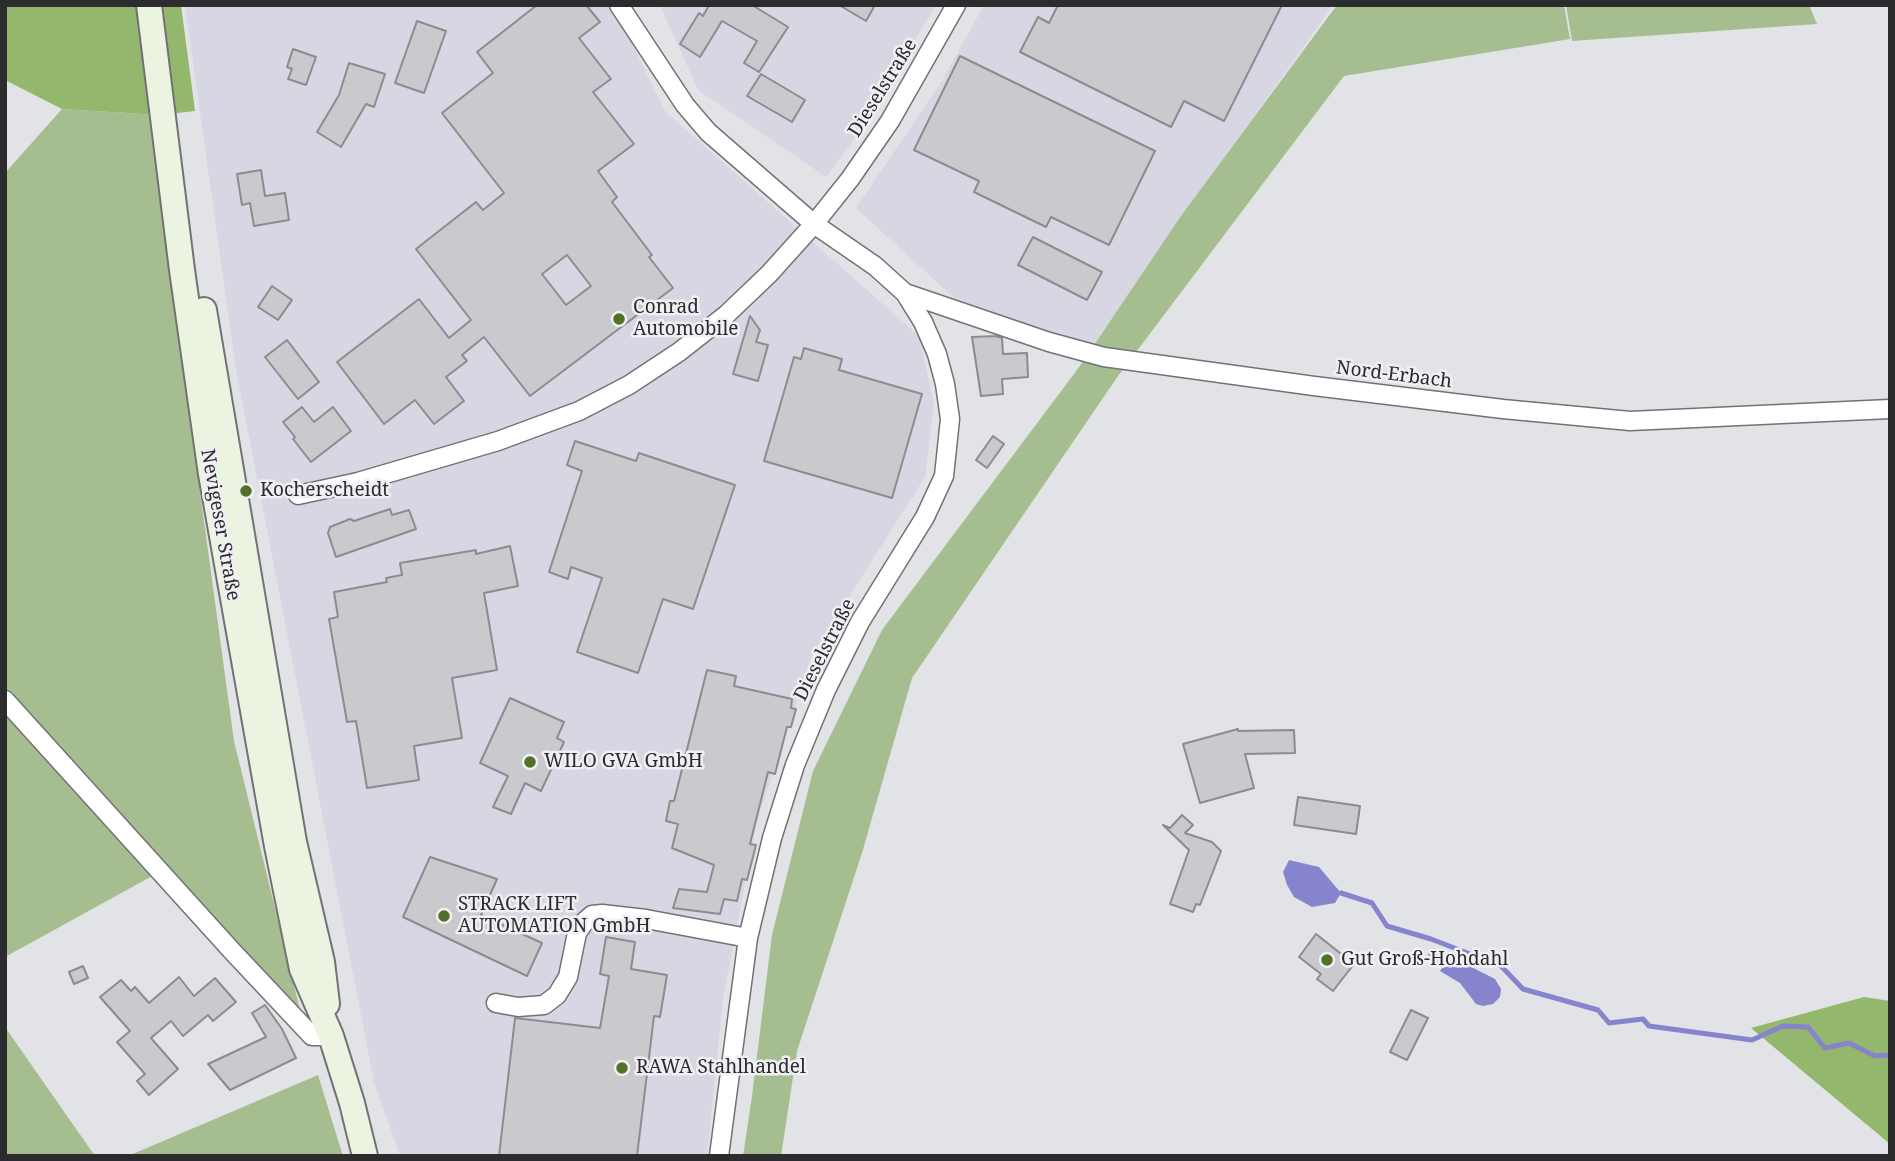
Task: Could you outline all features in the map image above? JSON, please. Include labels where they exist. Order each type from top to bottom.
[{"type":"main road","name":"Nevigeser Straße","points":[[149,5],[183,281],[211,474],[246,675],[303,969],[331,1036],[365,1156]]},
{"type":"main road","name":"Nevigeser Straße","points":[[352,1103],[375,1156]]},
{"type":"street","name":"Dieselstraße","points":[[619,5],[684,105],[708,132],[814,223],[875,266],[905,293],[923,322],[937,354],[950,419],[943,476],[925,517],[860,622],[821,702],[795,765],[772,838],[748,937],[719,1156]]},
{"type":"street","name":"Dieselstraße","points":[[298,495],[358,482],[498,442],[579,411],[629,385],[679,352],[726,315],[769,274],[850,180],[890,121],[956,5]]},
{"type":"street","name":"Nord-Erbach","points":[[905,293],[1049,342],[1104,357],[1476,406],[1630,421],[1890,409]]},
{"type":"street","points":[[5,700],[232,951],[312,1035],[331,1036]]},
{"type":"street","points":[[496,1003],[518,1007],[544,1005],[557,995],[568,977],[577,933],[585,920],[592,915],[640,918],[748,937]]},
{"type":"shaded area","points":[[185,5],[613,5],[665,111],[919,336],[934,403],[925,477],[812,655],[757,821],[723,999],[707,1156],[400,1156],[374,1082],[236,370]]},
{"type":"shaded area","points":[[660,5],[936,5],[867,122],[826,177],[698,90]]},
{"type":"shaded area","points":[[984,5],[1333,5],[1091,347],[954,298],[856,208],[942,81]]},
{"type":"shaded area","points":[[1289,860],[1319,867],[1341,893],[1335,903],[1312,907],[1294,897],[1283,872]]},
{"type":"shaded area","points":[[1434,948],[1495,979],[1501,989],[1500,997],[1493,1004],[1476,1004],[1460,983],[1440,971],[1443,967],[1428,954]]},
{"type":"green space","points":[[5,5],[181,5],[195,111],[159,115],[62,109],[5,80]]},
{"type":"green space","points":[[1337,5],[1564,5],[1570,39],[1344,76],[1118,376],[912,678],[862,853],[797,1051],[781,1156],[743,1156],[772,935],[813,771],[882,630],[1077,370],[1181,216]]},
{"type":"green space","points":[[1566,5],[1809,5],[1817,24],[1572,41]]},
{"type":"green space","points":[[62,109],[159,115],[191,426],[234,741],[303,1022],[154,875],[5,957],[5,173]]},
{"type":"green space","points":[[1864,997],[1890,1001],[1890,1144],[1751,1028]]},
{"type":"green space","points":[[5,1027],[95,1156],[5,1156]]},
{"type":"green space","points":[[318,1075],[343,1156],[128,1156]]},
{"type":"building","points":[[537,5],[586,5],[600,22],[579,38],[611,79],[593,92],[634,144],[598,171],[617,197],[612,202],[673,288],[530,396],[484,337],[462,355],[467,361],[446,377],[464,401],[434,424],[415,400],[384,424],[337,362],[419,299],[449,338],[471,320],[416,249],[476,202],[483,210],[504,193],[442,113],[493,73],[477,52]],"holes":[[[567,255],[591,286],[566,305],[542,274]]]},
{"type":"building","points":[[709,5],[752,5],[788,27],[759,72],[744,63],[757,41],[722,21],[700,57],[680,44],[699,13],[703,16]]},
{"type":"building","points":[[839,5],[875,5],[866,21]]},
{"type":"building","points":[[1058,5],[1282,5],[1224,121],[1184,101],[1171,127],[1020,52],[1038,17],[1049,23]]},
{"type":"building","points":[[417,21],[446,31],[424,93],[395,83]]},
{"type":"building","points":[[293,49],[316,57],[306,85],[288,79],[292,69],[287,67]]},
{"type":"building","points":[[960,56],[1155,151],[1109,245],[1051,217],[1046,227],[974,192],[979,181],[914,150]]},
{"type":"building","points":[[349,63],[385,74],[374,107],[366,104],[341,147],[317,132],[339,95]]},
{"type":"building","points":[[761,74],[805,100],[792,122],[747,96]]},
{"type":"building","points":[[261,170],[265,196],[285,193],[289,220],[254,226],[250,203],[242,205],[237,174]]},
{"type":"building","points":[[1033,237],[1102,272],[1087,300],[1018,265]]},
{"type":"building","points":[[272,286],[292,300],[278,320],[258,307]]},
{"type":"building","points":[[750,316],[760,330],[756,342],[768,345],[758,381],[733,374]]},
{"type":"building","points":[[972,337],[1002,338],[1003,354],[1027,353],[1028,377],[1002,379],[1003,394],[981,396]]},
{"type":"building","points":[[287,340],[319,382],[298,399],[265,357]]},
{"type":"building","points":[[804,348],[842,359],[839,370],[922,394],[892,498],[764,461],[794,357],[801,359]]},
{"type":"building","points":[[302,407],[314,422],[333,407],[351,431],[311,462],[283,422]]},
{"type":"building","points":[[993,436],[1004,444],[987,468],[976,460]]},
{"type":"building","points":[[575,441],[636,461],[639,453],[735,485],[693,609],[663,599],[638,673],[577,652],[602,578],[571,567],[568,579],[549,572],[582,471],[567,465]]},
{"type":"building","points":[[390,509],[392,515],[409,510],[416,529],[336,557],[328,533],[330,527]]},
{"type":"building","points":[[510,546],[518,586],[484,593],[497,670],[452,678],[462,738],[414,746],[419,780],[367,788],[356,721],[347,722],[329,619],[338,617],[334,592],[387,582],[386,578],[402,575],[400,563],[476,550],[476,554]]},
{"type":"building","points":[[707,670],[736,676],[734,686],[792,699],[791,708],[796,709],[791,727],[787,727],[775,774],[768,772],[750,844],[756,845],[747,880],[742,879],[737,901],[724,899],[720,914],[673,908],[679,889],[707,892],[714,865],[672,848],[678,824],[666,821],[670,801],[674,801]]},
{"type":"building","points":[[510,698],[564,722],[557,738],[564,742],[541,791],[525,783],[511,814],[493,807],[508,776],[480,763]]},
{"type":"building","points":[[1238,729],[1294,730],[1295,753],[1245,754],[1254,788],[1200,803],[1183,744]]},
{"type":"building","points":[[1298,797],[1360,806],[1356,834],[1294,825]]},
{"type":"building","points":[[1182,815],[1193,825],[1185,833],[1212,842],[1221,851],[1200,905],[1196,904],[1193,912],[1170,904],[1189,850],[1163,825],[1170,828]]},
{"type":"building","name":"STRACK LIFT AUTOMATION GmbH","points":[[430,857],[497,879],[481,915],[542,943],[527,976],[403,917]]},
{"type":"building","name":"Gut Groß-Hohdahl","points":[[1316,934],[1354,964],[1333,991],[1317,979],[1321,974],[1299,957]]},
{"type":"building","points":[[606,937],[635,942],[631,969],[667,975],[660,1017],[654,1016],[637,1156],[499,1156],[515,1018],[600,1028],[609,976],[600,974]]},
{"type":"building","points":[[83,966],[88,978],[74,984],[69,972]]},
{"type":"building","points":[[179,977],[194,996],[215,978],[236,1002],[213,1021],[208,1015],[183,1036],[171,1021],[151,1038],[178,1069],[149,1095],[137,1081],[145,1074],[117,1042],[130,1031],[100,997],[121,980],[131,991],[135,987],[149,1003]]},
{"type":"building","points":[[265,1005],[282,1029],[296,1058],[230,1090],[208,1064],[266,1037],[252,1013]]},
{"type":"building","points":[[1411,1010],[1428,1018],[1407,1060],[1390,1052]]},
{"type":"waterway","points":[[1341,893],[1372,903],[1387,926],[1431,939],[1501,966],[1523,989],[1598,1010],[1609,1023],[1643,1019],[1649,1026],[1752,1040],[1783,1026],[1808,1027],[1825,1048],[1849,1043],[1875,1056],[1890,1055]]},
{"type":"place","name":"Conrad Automobile","points":[[619,319]]},
{"type":"place","name":"Kocherscheidt","points":[[246,491]]},
{"type":"place","name":"WILO GVA GmbH","points":[[530,762]]},
{"type":"place","name":"STRACK LIFT AUTOMATION GmbH","points":[[444,916]]},
{"type":"place","name":"Gut Groß-Hohdahl","points":[[1327,960]]},
{"type":"place","name":"RAWA Stahlhandel","points":[[622,1068]]}]
